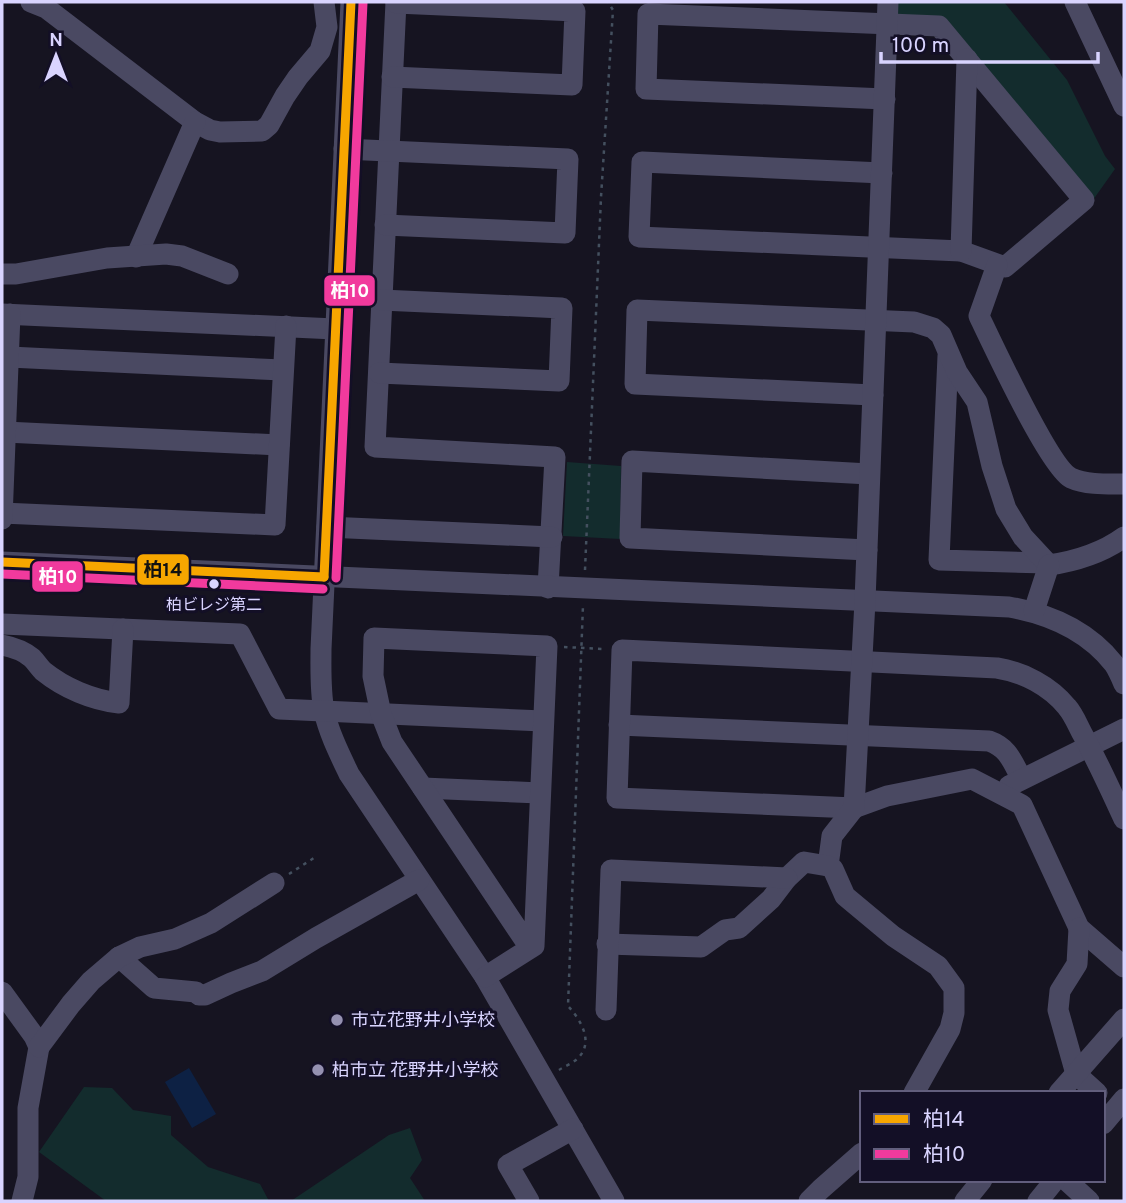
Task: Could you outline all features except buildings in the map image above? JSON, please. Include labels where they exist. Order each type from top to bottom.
[{"type":"street","points":[[43,4],[195,122],[220,132],[262,131],[269,125],[298,77],[320,51],[327,27],[324,2]]},
{"type":"street","points":[[351,2],[324,577],[321,679],[324,711],[334,742],[349,774],[485,977],[573,1129],[610,1200]]},
{"type":"street","points":[[393,77],[572,85],[575,10],[396,2],[385,225],[375,447],[555,457],[548,588]]},
{"type":"street","points":[[828,866],[832,836],[854,808],[865,601],[888,2]]},
{"type":"street","points":[[1075,2],[1124,106]]},
{"type":"street","points":[[882,173],[642,162],[639,237],[961,251],[1005,267],[1084,200],[939,26],[648,14],[646,89],[885,99]]},
{"type":"street","points":[[961,251],[967,60]]},
{"type":"street","points":[[136,257],[195,122]]},
{"type":"street","points":[[344,149],[568,159],[565,233],[385,225]]},
{"type":"street","points":[[2,274],[16,274],[107,258],[166,254],[181,256],[228,274]]},
{"type":"street","points":[[997,265],[979,316],[1044,443],[1061,471],[1071,478],[1124,484]]},
{"type":"street","points":[[379,373],[559,381],[562,308],[382,300]]},
{"type":"street","points":[[873,395],[635,384],[637,310],[914,322],[933,328],[941,335],[957,372],[977,402],[992,466],[1006,509],[1023,537],[1048,564]]},
{"type":"street","points":[[2,519],[9,357],[6,314],[335,329]]},
{"type":"street","points":[[2,513],[275,525],[286,326]]},
{"type":"street","points":[[948,350],[939,560],[1048,564],[1067,562],[1110,548],[1124,537]]},
{"type":"street","points":[[9,357],[282,370]]},
{"type":"street","points":[[5,432],[279,445]]},
{"type":"street","points":[[867,550],[630,538],[632,461],[869,474]]},
{"type":"street","points":[[327,527],[552,537]]},
{"type":"street","points":[[2,562],[1009,607],[1034,611],[1075,629],[1115,665],[1124,684]]},
{"type":"street","points":[[1034,611],[1048,564]]},
{"type":"street","points":[[2,624],[240,634],[279,709],[543,721]]},
{"type":"street","points":[[2,645],[30,656],[42,670],[70,689],[106,701],[119,702],[123,629]]},
{"type":"street","points":[[485,977],[534,946],[547,646],[374,638],[373,676],[381,714],[392,742],[530,948]]},
{"type":"street","points":[[1095,1091],[1076,1074],[1058,1010],[1060,991],[1077,964],[1079,928],[1023,805],[972,779],[887,796],[854,808],[617,798],[622,650],[997,668],[1026,675],[1068,707],[1124,819]]},
{"type":"street","points":[[619,725],[989,741],[1006,750],[1022,779]]},
{"type":"street","points":[[998,792],[1124,729]]},
{"type":"street","points":[[423,788],[540,793]]},
{"type":"street","points":[[607,944],[701,947],[725,930],[739,928],[771,899],[804,862],[828,866],[833,869],[845,896],[892,936],[938,966],[954,988],[954,1013],[950,1029],[915,1091]]},
{"type":"street","points":[[606,1010],[611,870],[787,878]]},
{"type":"street","points":[[119,957],[154,988],[205,995],[262,971],[419,880]]},
{"type":"street","points":[[23,1200],[28,1177],[28,1108],[39,1047],[71,1004],[91,981],[119,957],[140,947],[176,939],[211,923],[267,890]]},
{"type":"street","points":[[1079,928],[1120,954]]},
{"type":"street","points":[[2,992],[39,1047]]},
{"type":"street","points":[[1061,1091],[1124,1019]]},
{"type":"street","points":[[529,1201],[508,1165],[573,1129]]},
{"type":"street","points":[[809,1201],[860,1155]]},
{"type":"street","points":[[965,1201],[980,1182]]},
{"type":"street","points":[[1038,1201],[1053,1182]]},
{"type":"street","points":[[1068,1182],[1090,1201]]},
{"type":"path","points":[[544,1079],[578,1058],[584,1049],[586,1037],[578,1016],[568,1006],[601,210],[613,10],[608,2]]},
{"type":"path","points":[[547,646],[622,650]]},
{"type":"path","points":[[267,890],[317,856]]},
{"type":"green space","points":[[896,2],[1004,2],[1067,80],[1105,156],[1115,169],[1093,200],[941,21],[901,18],[897,13]]},
{"type":"green space","points":[[567,462],[621,466],[620,539],[563,536]]},
{"type":"green space","points":[[84,1087],[112,1088],[133,1110],[171,1116],[171,1135],[208,1167],[260,1184],[269,1201],[106,1201],[39,1152]]},
{"type":"green space","points":[[410,1128],[422,1160],[410,1178],[425,1201],[291,1201],[389,1135]]},
{"type":"water","points":[[189,1068],[216,1114],[192,1128],[165,1082]]},
{"type":"transit line","name":"柏14","points":[[324,577],[351,2]]},
{"type":"transit line","name":"柏10","points":[[336,578],[363,3]]},
{"type":"transit line","name":"柏14","points":[[2,562],[324,577]]},
{"type":"transit line","name":"柏10","points":[[2,574],[323,589]]},
{"type":"place","name":"柏ビレジ第二","points":[[214,584]]},
{"type":"place","name":"市立花野井小学校","points":[[337,1020]]},
{"type":"place","name":"柏市立 花野井小学校","points":[[318,1070]]}]
